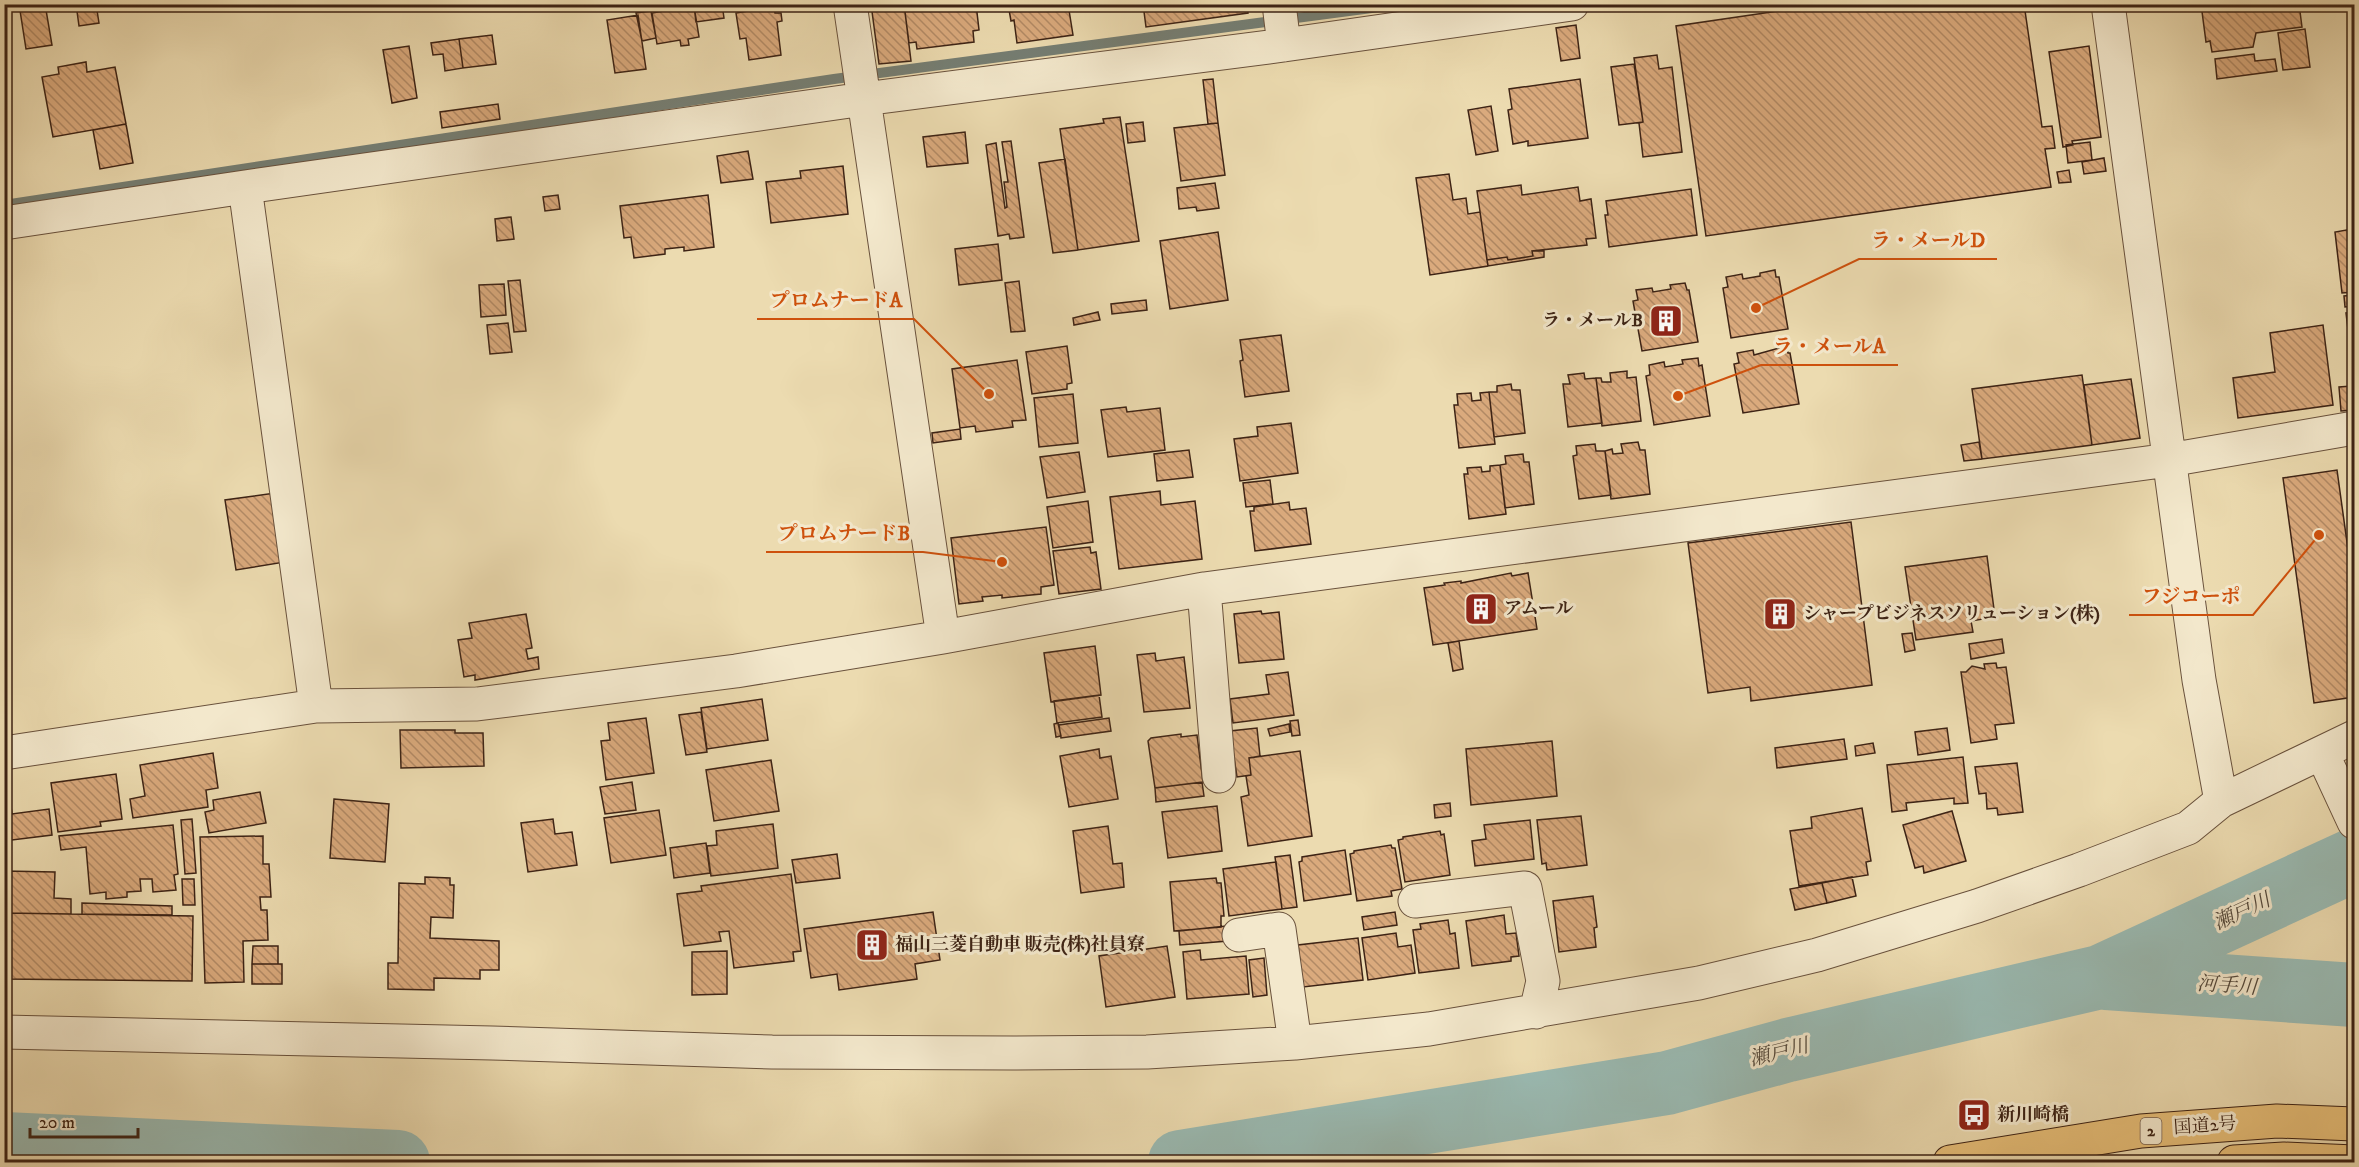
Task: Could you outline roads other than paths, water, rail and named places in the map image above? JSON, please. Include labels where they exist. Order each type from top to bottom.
[{"type":"highway","name":"国道2号","points":[[1950,1162],[2141,1131],[2277,1121],[2355,1124]]},
{"type":"highway","points":[[2234,1162],[2284,1159],[2355,1162]]},
{"type":"street","points":[[850,4],[943,637]]},
{"type":"street","points":[[4,223],[245,187],[861,85],[1282,25],[1572,4]]},
{"type":"street","points":[[2108,4],[2199,680],[2221,801]]},
{"type":"street","points":[[245,187],[316,706]]},
{"type":"street","points":[[4,753],[316,706],[477,704],[736,670],[943,637],[1204,589],[2169,460],[2355,428]]},
{"type":"street","points":[[1204,589],[1219,776]]},
{"type":"street","points":[[4,1032],[492,1042],[772,1052],[1147,1052],[1294,1043],[1429,1029],[1699,983],[1817,955],[1977,906],[2188,828],[2221,801],[2326,763],[2355,737]]},
{"type":"street","points":[[2326,763],[2355,822]]},
{"type":"street","points":[[1415,901],[1526,888],[1543,981],[1536,1012]]},
{"type":"street","points":[[1239,935],[1279,929],[1294,1043]]},
{"type":"waterway","points":[[4,205],[834,79],[1402,4]]},
{"type":"waterway","name":"瀬戸川","points":[[1180,1162],[1667,1083],[1788,1050],[2100,977],[2354,860]]},
{"type":"waterway","name":"河手川","points":[[2106,978],[2354,995]]},
{"type":"waterway","name":"瀬戸川","points":[[4,1144],[398,1162]]},
{"type":"place","name":"ラ・メールD","points":[[1756,308]]},
{"type":"place","name":"ラ・メールB","points":[[1666,321]]},
{"type":"place","name":"プロムナードA","points":[[989,394]]},
{"type":"place","name":"ラ・メールA","points":[[1678,396]]},
{"type":"place","name":"フジコーポ","points":[[2319,535]]},
{"type":"place","name":"プロムナードB","points":[[1002,562]]},
{"type":"place","name":"アムール","points":[[1481,609]]},
{"type":"place","name":"シャープビジネスソリューション(株)","points":[[1780,614]]},
{"type":"place","name":"福山三菱自動車 販売(株)社員寮","points":[[872,945]]},
{"type":"place","name":"新川崎橋","points":[[1974,1115]]}]
